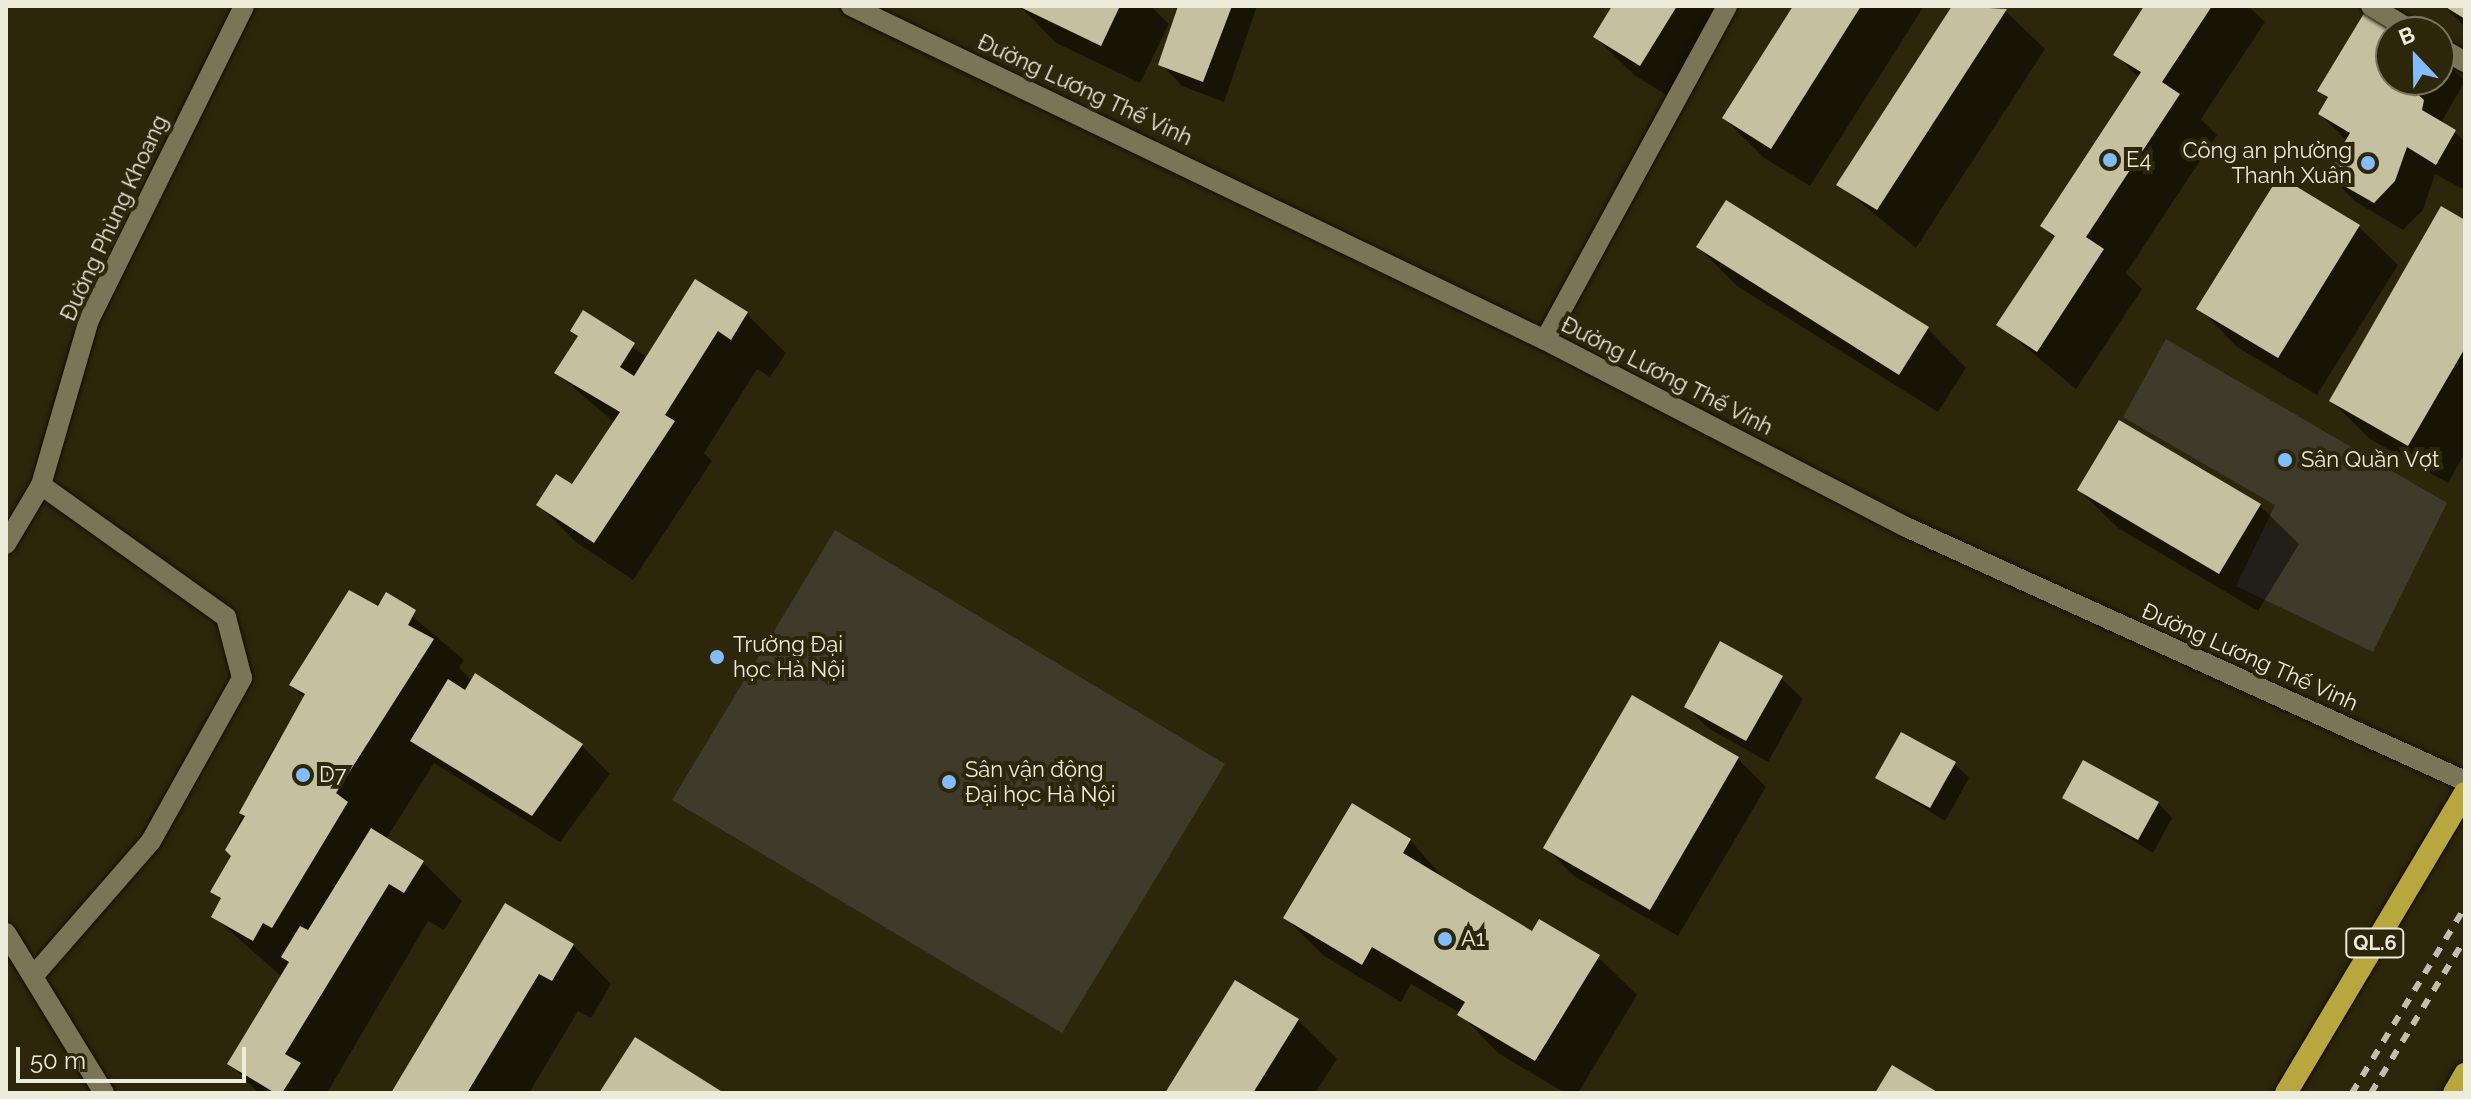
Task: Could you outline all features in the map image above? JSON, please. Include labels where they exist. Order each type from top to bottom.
[{"type":"highway","name":"QL.6","points":[[2286,1093],[2465,793]]},
{"type":"highway","points":[[2454,1093],[2465,1074]]},
{"type":"street","name":"Đường Phùng Khoang","points":[[6,544],[41,485],[89,320],[244,6]]},
{"type":"street","name":"Đường Lương Thế Vinh","points":[[851,6],[1545,340],[1906,527],[2465,781]]},
{"type":"street","points":[[1545,340],[1727,6]]},
{"type":"street","points":[[36,973],[151,841],[242,678],[226,617],[41,485]]},
{"type":"street","points":[[6,933],[36,973],[104,1093]]},
{"type":"shaded area","name":"Sân Quần Vợt","points":[[2166,339],[2447,503],[2373,652],[2236,586],[2275,505],[2123,417]]},
{"type":"shaded area","name":"Sân vận động Đại học Hà Nội","points":[[835,530],[1225,764],[1062,1033],[672,800]]},
{"type":"building","points":[[1018,6],[1120,6],[1101,46]]},
{"type":"building","points":[[1178,6],[1232,6],[1203,82],[1158,65]]},
{"type":"building","points":[[1612,6],[1677,6],[1640,66],[1593,37]]},
{"type":"building","points":[[1793,6],[1861,6],[1771,149],[1722,118]]},
{"type":"building","points":[[1952,6],[2007,9],[1877,210],[1836,185]]},
{"type":"building","name":"E4","points":[[2144,6],[2212,6],[2162,82],[2180,94],[2086,237],[2104,249],[2037,352],[1996,325],[2055,236],[2040,226],[2141,72],[2113,55]]},
{"type":"building","points":[[2444,6],[2465,6],[2465,19]]},
{"type":"building","points":[[2366,10],[2376,16],[2375,96],[2420,96],[2424,100],[2422,110],[2456,130],[2436,165],[2407,147],[2395,181],[2374,203],[2325,175],[2350,133],[2318,114],[2328,97],[2317,91]]},
{"type":"building","points":[[2279,176],[2360,225],[2278,358],[2196,309]]},
{"type":"building","points":[[1726,200],[1929,327],[1899,375],[1696,247]]},
{"type":"building","points":[[2441,206],[2465,220],[2465,348],[2408,446],[2329,401]]},
{"type":"building","points":[[695,279],[748,312],[731,340],[718,331],[665,415],[675,421],[594,543],[536,505],[556,474],[572,484],[620,412],[554,373],[578,336],[570,331],[583,310],[635,343],[620,367],[634,376]]},
{"type":"building","points":[[2119,420],[2261,504],[2219,574],[2077,490]]},
{"type":"building","name":"D7","points":[[349,590],[378,606],[386,592],[416,610],[408,625],[434,639],[336,793],[348,802],[272,928],[263,923],[253,941],[211,917],[221,898],[210,892],[231,856],[225,850],[245,816],[239,813],[305,694],[289,685]]},
{"type":"building","points":[[1720,641],[1783,676],[1746,741],[1684,707]]},
{"type":"building","points":[[475,673],[583,744],[532,816],[410,741],[448,679],[465,690]]},
{"type":"building","points":[[1632,695],[1739,757],[1650,910],[1543,848]]},
{"type":"building","points":[[1901,732],[1956,762],[1930,808],[1875,778]]},
{"type":"building","points":[[2083,760],[2159,802],[2138,840],[2062,798]]},
{"type":"building","name":"A1","points":[[1352,803],[1411,839],[1403,853],[1532,931],[1539,919],[1600,955],[1535,1061],[1457,1015],[1465,1002],[1372,947],[1362,965],[1283,918]]},
{"type":"building","points":[[371,828],[424,861],[404,893],[389,884],[285,1054],[301,1063],[282,1093],[275,1093],[227,1064],[289,962],[281,957],[300,926],[308,930]]},
{"type":"building","points":[[505,903],[574,944],[552,981],[539,974],[467,1093],[391,1093]]},
{"type":"building","points":[[1235,980],[1299,1019],[1253,1093],[1165,1093]]},
{"type":"building","points":[[635,1037],[724,1093],[599,1093]]},
{"type":"building","points":[[1892,1065],[1939,1093],[1875,1093]]},
{"type":"railway","points":[[2352,1093],[2465,907]]},
{"type":"railway","points":[[2371,1093],[2465,939]]},
{"type":"place","name":"E4","points":[[2110,160]]},
{"type":"place","name":"Công an phường Thanh Xuân","points":[[2368,163]]},
{"type":"place","name":"Sân Quần Vợt","points":[[2285,460]]},
{"type":"place","name":"Trường Đại học Hà Nội","points":[[717,657]]},
{"type":"place","name":"D7","points":[[303,775]]},
{"type":"place","name":"Sân vận động Đại học Hà Nội","points":[[949,782]]},
{"type":"place","name":"A1","points":[[1445,939]]}]
